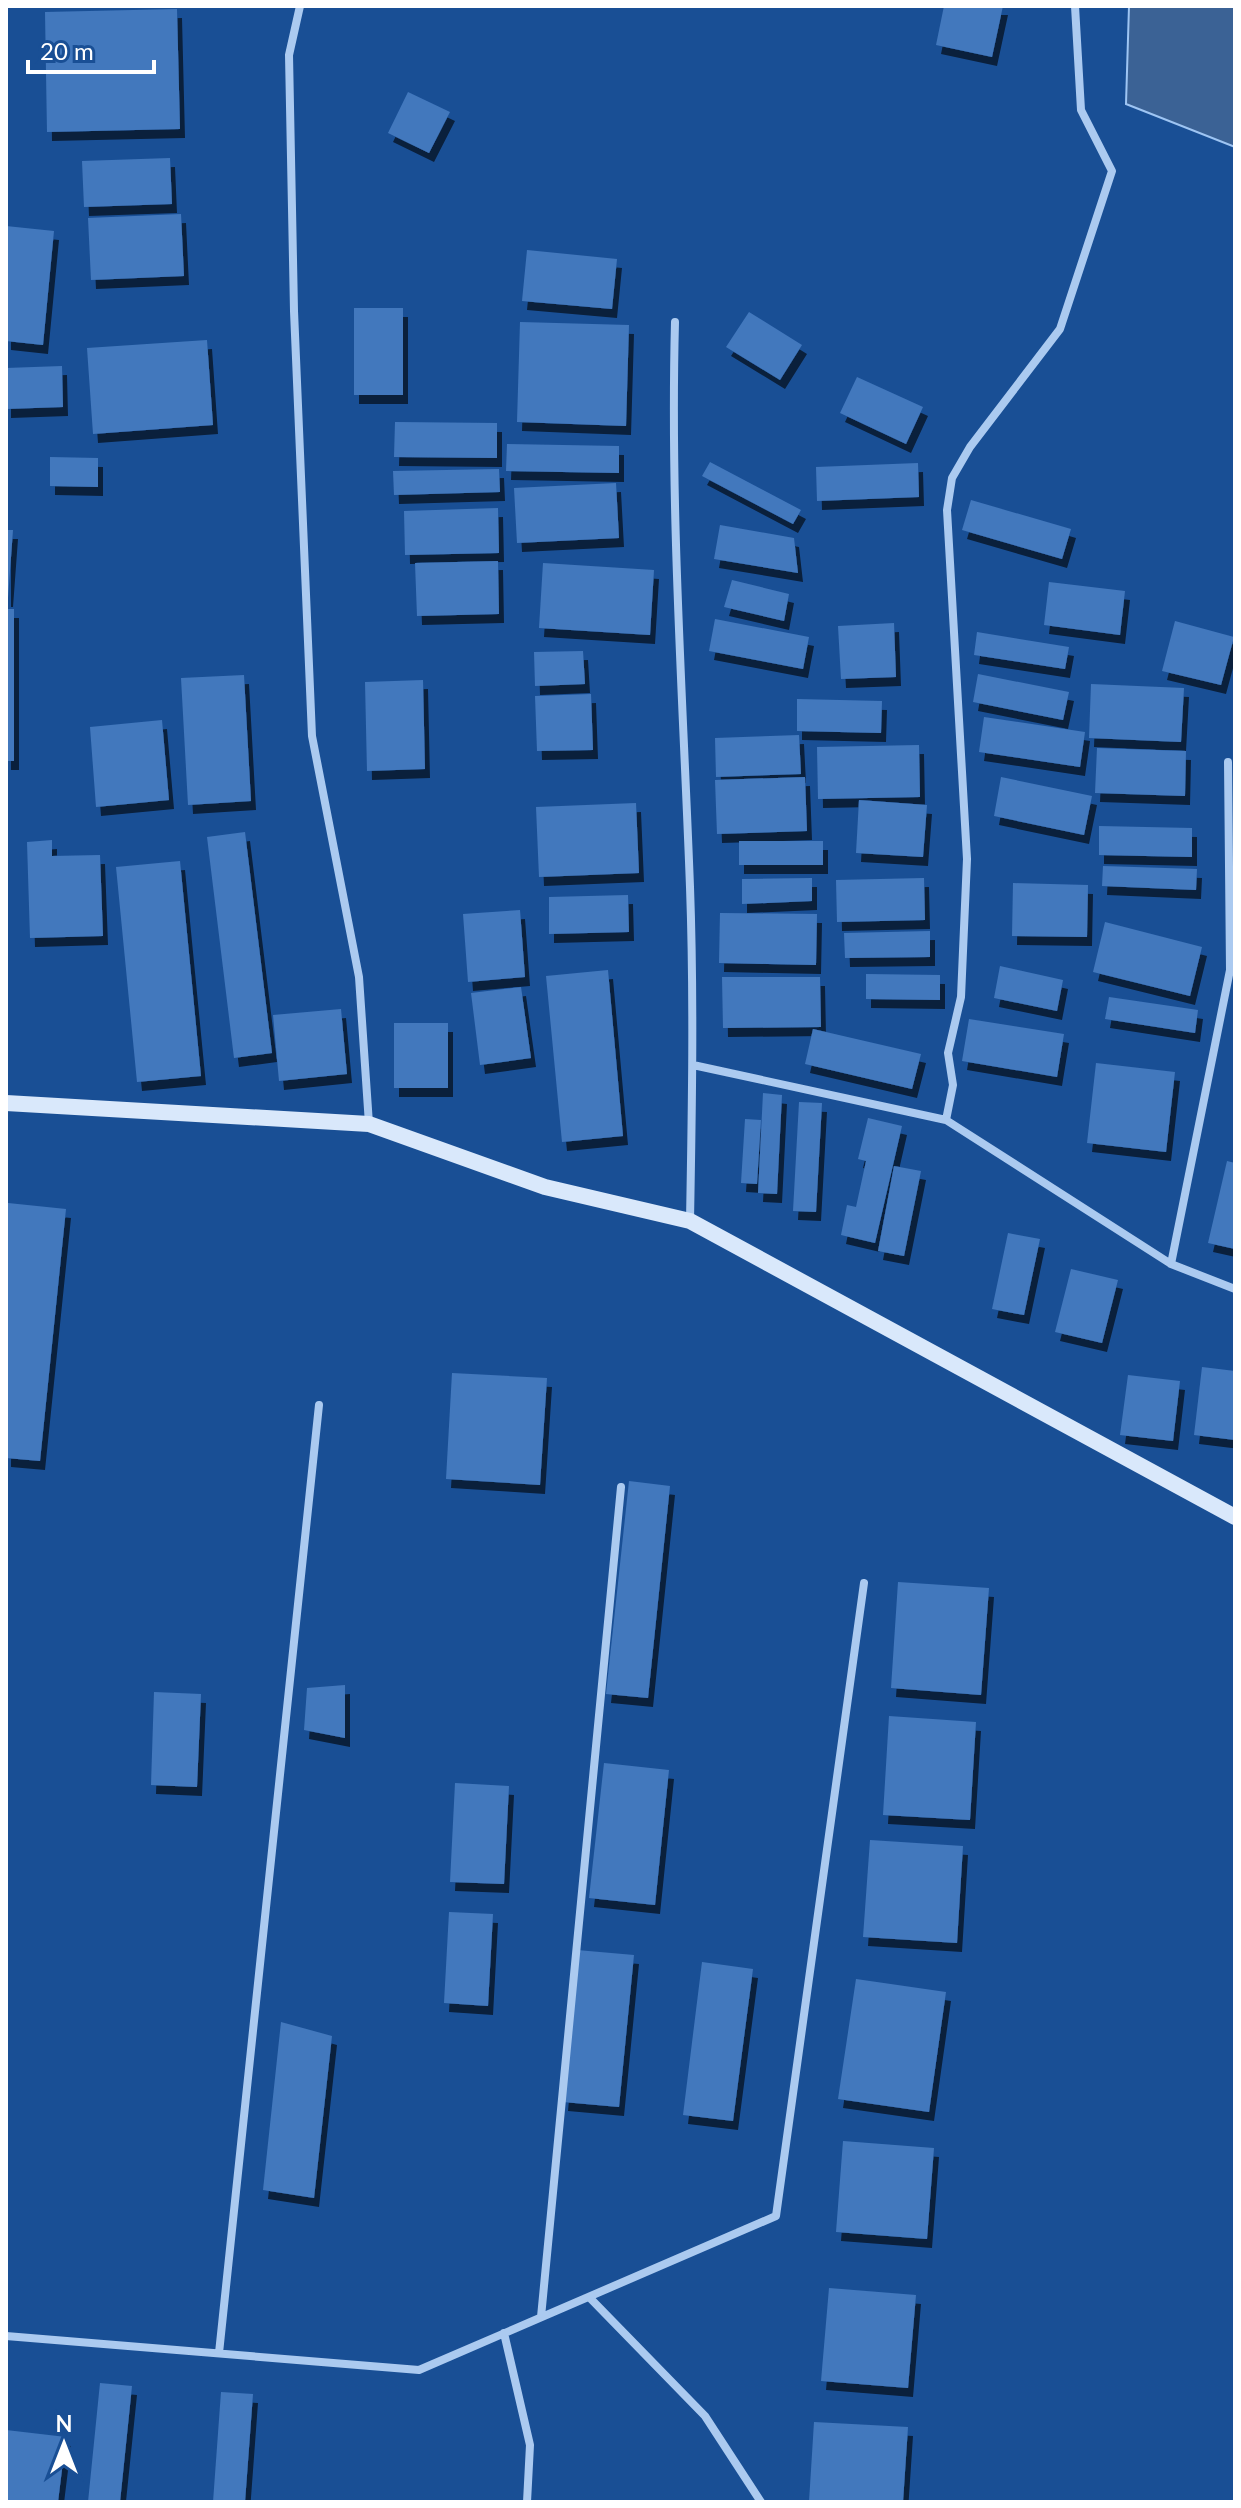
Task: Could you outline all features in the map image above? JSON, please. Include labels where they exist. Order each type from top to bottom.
[{"type":"street","points":[[300,6],[289,55],[289,70],[294,311],[312,736],[359,977],[369,1124]]},
{"type":"street","points":[[946,1120],[953,1085],[948,1053],[961,997],[967,859],[947,510],[952,478],[970,447],[1060,329],[1112,171],[1081,110],[1075,6]]},
{"type":"street","points":[[675,322],[673,482],[690,890],[693,1065],[690,1221]]},
{"type":"street","points":[[1171,1264],[1230,970],[1228,762]]},
{"type":"street","points":[[693,1065],[946,1120],[1171,1264],[1235,1289]]},
{"type":"street","points":[[6,1103],[369,1124],[545,1187],[690,1221],[1235,1517]]},
{"type":"street","points":[[219,2353],[319,1405]]},
{"type":"street","points":[[541,2317],[621,1487]]},
{"type":"street","points":[[6,2336],[419,2370],[776,2216],[864,1583]]},
{"type":"street","points":[[589,2297],[705,2416],[761,2502]]},
{"type":"street","points":[[504,2333],[530,2445],[527,2502]]},
{"type":"water","points":[[1129,6],[1235,6],[1235,147],[1126,104]]},
{"type":"building","points":[[944,6],[1003,6],[992,57],[936,45]]},
{"type":"building","points":[[177,9],[180,129],[47,132],[45,12]]},
{"type":"building","points":[[408,92],[450,112],[429,153],[388,133]]},
{"type":"building","points":[[170,158],[172,204],[84,207],[82,161]]},
{"type":"building","points":[[181,214],[184,276],[91,280],[88,218]]},
{"type":"building","points":[[6,226],[54,231],[43,345],[6,341]]},
{"type":"building","points":[[527,250],[617,259],[612,309],[522,301]]},
{"type":"building","points":[[354,308],[403,308],[403,395],[354,395]]},
{"type":"building","points":[[749,312],[802,345],[780,380],[726,347]]},
{"type":"building","points":[[520,322],[629,325],[626,426],[517,422]]},
{"type":"building","points":[[207,340],[213,425],[93,434],[87,348]]},
{"type":"building","points":[[62,366],[63,407],[6,409],[6,368]]},
{"type":"building","points":[[857,377],[923,407],[906,444],[840,413]]},
{"type":"building","points":[[395,422],[497,423],[497,458],[394,457]]},
{"type":"building","points":[[507,444],[619,446],[619,473],[506,471]]},
{"type":"building","points":[[50,457],[98,458],[98,487],[50,486]]},
{"type":"building","points":[[710,462],[801,510],[793,524],[702,476]]},
{"type":"building","points":[[918,463],[919,497],[817,501],[816,467]]},
{"type":"building","points":[[499,469],[500,492],[394,495],[393,471]]},
{"type":"building","points":[[616,483],[619,538],[517,543],[514,488]]},
{"type":"building","points":[[971,500],[1071,529],[1062,559],[962,530]]},
{"type":"building","points":[[498,508],[499,553],[405,555],[404,511]]},
{"type":"building","points":[[720,525],[794,538],[798,573],[714,559]]},
{"type":"building","points":[[6,530],[13,530],[8,598],[6,598]]},
{"type":"building","points":[[498,561],[499,614],[417,616],[415,563]]},
{"type":"building","points":[[543,563],[654,570],[650,635],[539,628]]},
{"type":"building","points":[[732,580],[789,594],[784,621],[724,607]]},
{"type":"building","points":[[1049,582],[1125,591],[1120,635],[1044,625]]},
{"type":"building","points":[[6,609],[14,609],[14,761],[6,761]]},
{"type":"building","points":[[715,619],[809,637],[803,669],[709,651]]},
{"type":"building","points":[[1175,621],[1234,637],[1221,685],[1162,671]]},
{"type":"building","points":[[894,623],[896,677],[841,679],[838,626]]},
{"type":"building","points":[[977,632],[1069,647],[1065,669],[974,655]]},
{"type":"building","points":[[583,651],[585,684],[535,686],[534,652]]},
{"type":"building","points":[[978,674],[1069,692],[1063,720],[973,702]]},
{"type":"building","points":[[244,675],[251,801],[188,805],[181,678]]},
{"type":"building","points":[[423,680],[425,769],[367,771],[365,682]]},
{"type":"building","points":[[1091,684],[1184,688],[1181,742],[1089,738]]},
{"type":"building","points":[[591,694],[593,750],[537,751],[535,696]]},
{"type":"building","points":[[797,699],[882,701],[881,733],[797,731]]},
{"type":"building","points":[[984,717],[1085,732],[1080,767],[979,752]]},
{"type":"building","points":[[162,720],[169,800],[96,807],[90,727]]},
{"type":"building","points":[[799,735],[801,774],[716,777],[715,738]]},
{"type":"building","points":[[919,745],[920,797],[818,799],[817,747]]},
{"type":"building","points":[[1097,748],[1186,751],[1185,796],[1095,793]]},
{"type":"building","points":[[805,777],[807,831],[717,834],[715,780]]},
{"type":"building","points":[[1001,777],[1092,796],[1084,835],[994,816]]},
{"type":"building","points":[[859,800],[927,805],[923,857],[856,853]]},
{"type":"building","points":[[636,803],[639,873],[539,877],[536,807]]},
{"type":"building","points":[[1099,826],[1192,828],[1192,857],[1099,855]]},
{"type":"building","points":[[245,832],[272,1053],[234,1058],[207,837]]},
{"type":"building","points":[[52,840],[52,856],[100,855],[103,936],[30,938],[27,842]]},
{"type":"building","points":[[739,841],[823,841],[823,865],[739,865]]},
{"type":"building","points":[[180,861],[201,1076],[137,1082],[116,867]]},
{"type":"building","points":[[1103,866],[1197,869],[1196,890],[1102,886]]},
{"type":"building","points":[[812,878],[812,901],[742,904],[742,879]]},
{"type":"building","points":[[924,878],[925,920],[837,922],[836,880]]},
{"type":"building","points":[[1013,883],[1088,885],[1087,937],[1012,936]]},
{"type":"building","points":[[628,895],[629,932],[549,934],[549,897]]},
{"type":"building","points":[[520,910],[525,977],[468,982],[463,914]]},
{"type":"building","points":[[720,913],[817,914],[816,965],[719,963]]},
{"type":"building","points":[[1105,922],[1202,947],[1190,996],[1093,972]]},
{"type":"building","points":[[930,931],[930,957],[845,958],[844,933]]},
{"type":"building","points":[[1000,966],[1063,980],[1057,1011],[994,998]]},
{"type":"building","points":[[608,970],[623,1136],[562,1142],[546,976]]},
{"type":"building","points":[[866,974],[940,975],[940,1000],[866,999]]},
{"type":"building","points":[[722,977],[820,977],[821,1027],[723,1028]]},
{"type":"building","points":[[521,987],[531,1058],[480,1065],[471,993]]},
{"type":"building","points":[[1109,997],[1198,1010],[1195,1033],[1105,1019]]},
{"type":"building","points":[[341,1009],[347,1074],[279,1081],[273,1015]]},
{"type":"building","points":[[969,1019],[1064,1034],[1057,1077],[962,1061]]},
{"type":"building","points":[[394,1023],[448,1023],[448,1088],[394,1088]]},
{"type":"building","points":[[813,1029],[921,1054],[912,1089],[805,1064]]},
{"type":"building","points":[[1096,1063],[1175,1072],[1166,1152],[1087,1143]]},
{"type":"building","points":[[763,1093],[782,1095],[777,1194],[758,1193]]},
{"type":"building","points":[[799,1102],[822,1103],[816,1212],[793,1211]]},
{"type":"building","points":[[868,1118],[902,1126],[875,1243],[841,1235],[847,1205],[856,1207],[866,1161],[858,1159]]},
{"type":"building","points":[[745,1119],[761,1120],[757,1184],[741,1183]]},
{"type":"building","points":[[1227,1161],[1235,1163],[1235,1249],[1208,1243]]},
{"type":"building","points":[[894,1166],[921,1171],[904,1256],[878,1251]]},
{"type":"building","points":[[8,1203],[66,1209],[40,1461],[6,1458]]},
{"type":"building","points":[[1008,1233],[1040,1239],[1024,1315],[992,1309]]},
{"type":"building","points":[[1071,1269],[1118,1280],[1102,1343],[1055,1332]]},
{"type":"building","points":[[1202,1367],[1235,1371],[1235,1440],[1194,1435]]},
{"type":"building","points":[[452,1373],[547,1378],[540,1485],[446,1479]]},
{"type":"building","points":[[1128,1375],[1180,1381],[1173,1441],[1120,1435]]},
{"type":"building","points":[[629,1481],[670,1486],[648,1698],[606,1694]]},
{"type":"building","points":[[898,1582],[989,1588],[981,1695],[891,1688]]},
{"type":"building","points":[[345,1685],[345,1738],[304,1730],[307,1688]]},
{"type":"building","points":[[154,1692],[201,1694],[197,1787],[151,1785]]},
{"type":"building","points":[[889,1716],[976,1722],[970,1820],[883,1815]]},
{"type":"building","points":[[604,1763],[669,1770],[655,1905],[589,1898]]},
{"type":"building","points":[[455,1783],[509,1786],[504,1884],[450,1882]]},
{"type":"building","points":[[870,1840],[963,1846],[957,1943],[863,1937]]},
{"type":"building","points":[[449,1912],[493,1914],[488,2006],[444,2003]]},
{"type":"building","points":[[577,1950],[634,1955],[619,2107],[563,2102]]},
{"type":"building","points":[[702,1962],[753,1969],[733,2121],[683,2115]]},
{"type":"building","points":[[856,1979],[946,1992],[929,2112],[838,2099]]},
{"type":"building","points":[[281,2022],[332,2036],[314,2198],[263,2190]]},
{"type":"building","points":[[843,2141],[934,2148],[927,2239],[836,2232]]},
{"type":"building","points":[[829,2288],[916,2295],[908,2388],[821,2381]]},
{"type":"building","points":[[100,2383],[132,2386],[120,2502],[88,2502]]},
{"type":"building","points":[[221,2392],[253,2394],[245,2502],[213,2502]]},
{"type":"building","points":[[814,2422],[908,2427],[903,2502],[809,2502]]},
{"type":"building","points":[[6,2430],[66,2437],[58,2502],[6,2502]]}]
